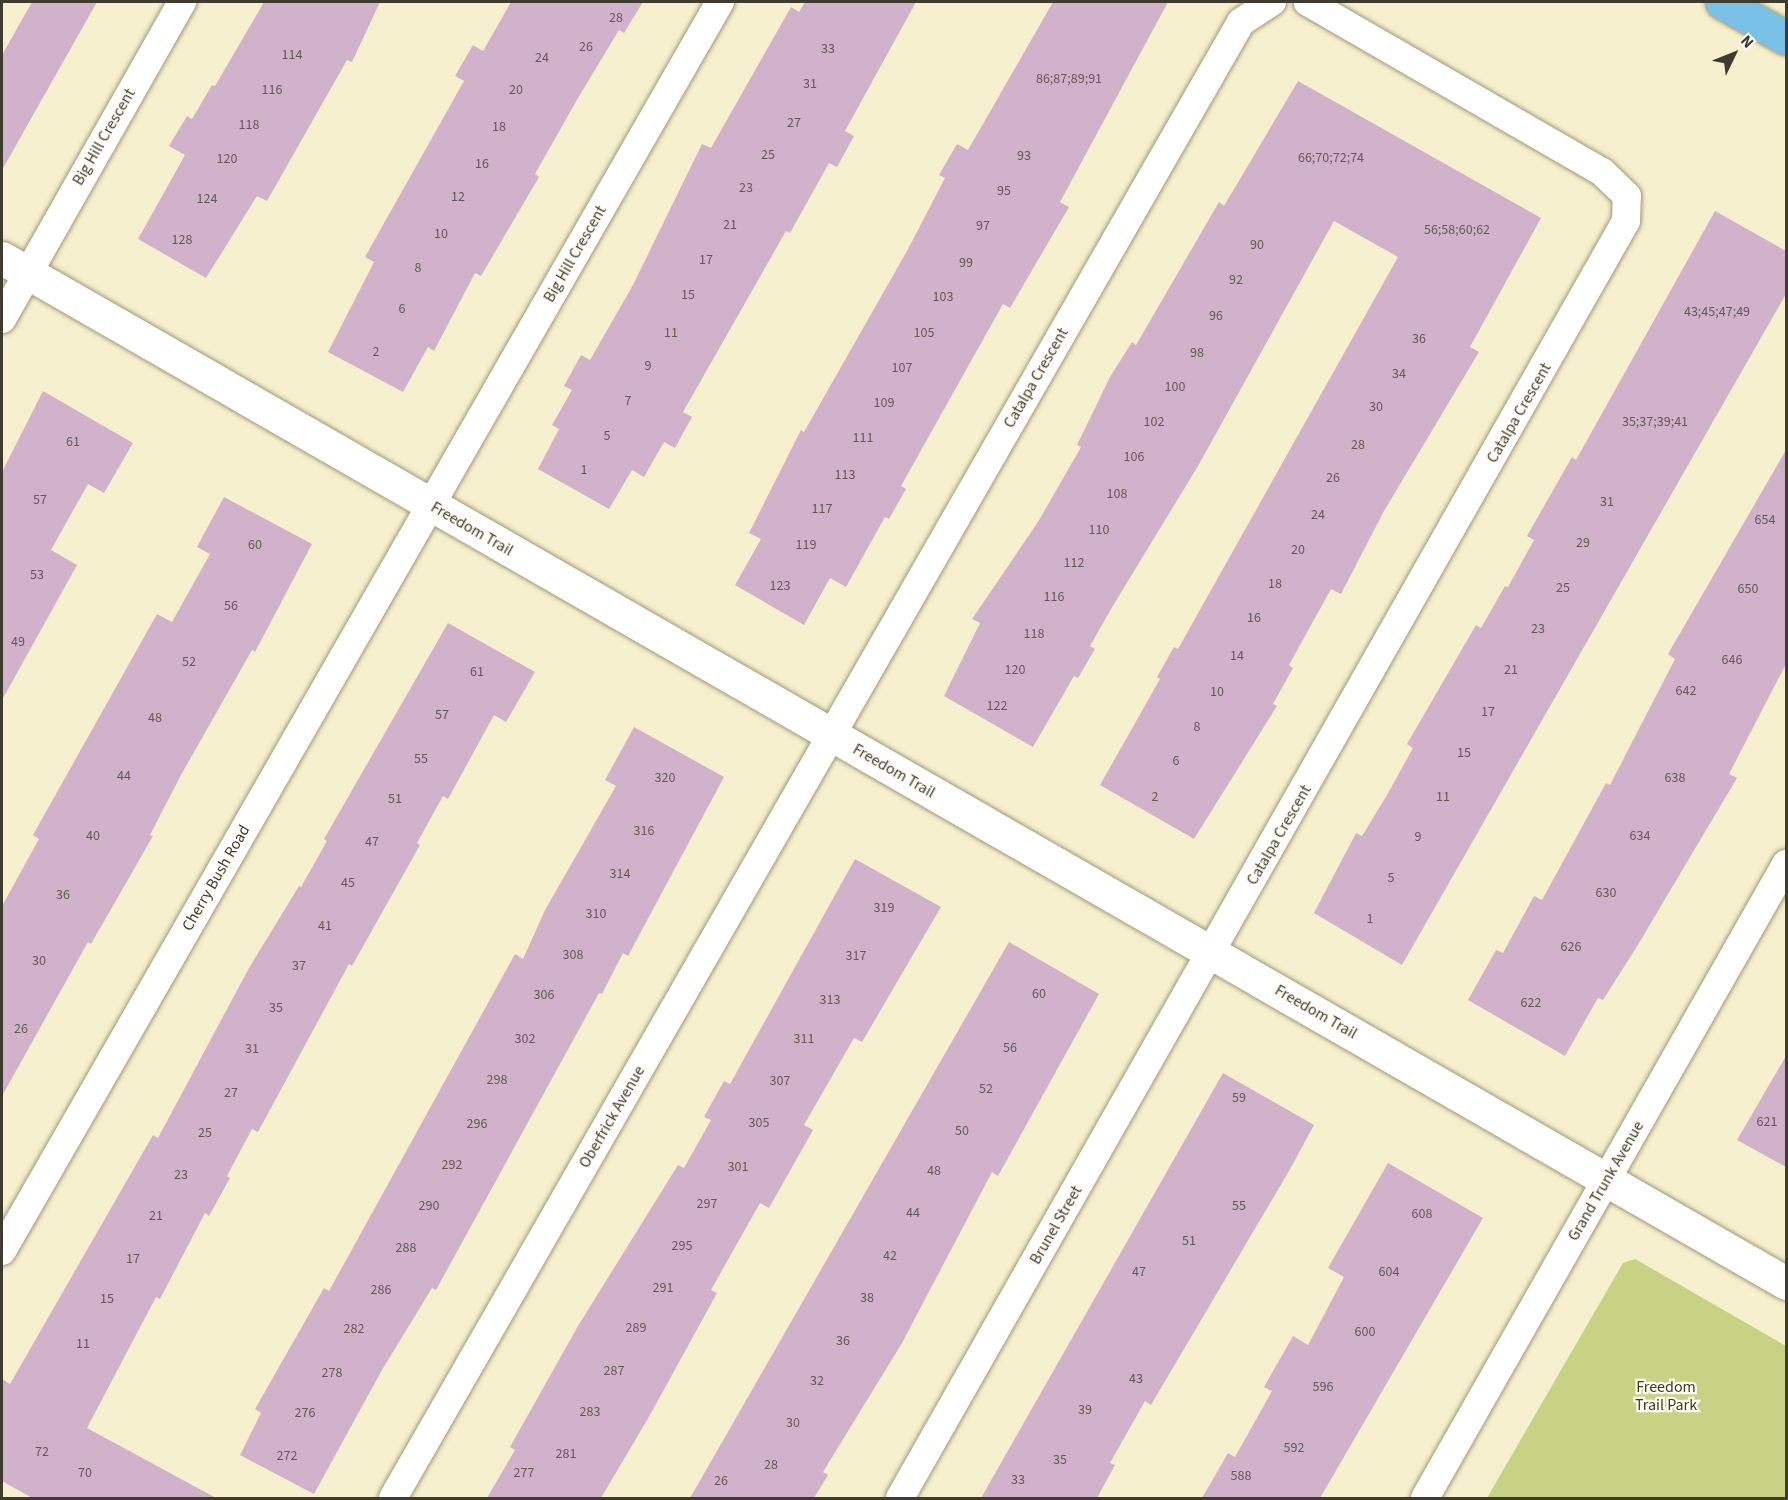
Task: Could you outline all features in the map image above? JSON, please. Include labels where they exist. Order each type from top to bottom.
[{"type":"main road","points":[[1722,2],[1786,38]]},
{"type":"street","name":"Big Hill Crescent","points":[[2,319],[14,266],[182,2]]},
{"type":"street","name":"Big Hill Crescent","points":[[431,506],[720,2]]},
{"type":"street","name":"Catalpa Crescent","points":[[830,735],[1240,22],[1272,2]]},
{"type":"street","name":"Catalpa Crescent","points":[[1212,952],[1616,244],[1628,209],[1627,196],[1617,184],[1572,152],[1307,2]]},
{"type":"street","name":"Freedom Trail","points":[[14,266],[1786,1283]]},
{"type":"street","name":"Cherry Bush Road","points":[[2,1251],[431,506]]},
{"type":"street","name":"Oberfrick Avenue","points":[[393,1498],[830,735]]},
{"type":"street","name":"Grand Trunk Avenue","points":[[1425,1498],[1786,864]]},
{"type":"street","name":"Brunel Street","points":[[900,1498],[1212,952]]},
{"type":"green space","name":"Freedom Trail Park","points":[[1635,1259],[1786,1346],[1786,1498],[1487,1498],[1623,1263]]},
{"type":"building","points":[[32,2],[97,2],[2,170],[2,55]]},
{"type":"building","points":[[264,2],[380,2],[352,62],[347,60],[267,201],[257,196],[206,278],[138,239],[185,155],[169,146],[187,116],[192,119],[212,85],[215,86]]},
{"type":"building","points":[[511,2],[643,2],[624,33],[619,30],[535,174],[539,177],[481,276],[475,273],[434,351],[428,347],[403,392],[328,352],[374,262],[365,257],[464,81],[455,76],[473,45],[483,51]]},
{"type":"building","points":[[805,2],[916,2],[845,131],[854,136],[837,167],[829,163],[790,233],[786,231],[683,412],[692,417],[675,448],[664,442],[644,477],[632,470],[609,509],[538,469],[559,429],[552,425],[572,390],[564,386],[581,355],[590,360],[633,285],[702,144],[711,148],[791,7],[799,12]]},
{"type":"building","points":[[1053,2],[1168,2],[1060,202],[1069,207],[1010,308],[1003,304],[901,486],[906,489],[889,519],[885,517],[846,587],[830,578],[804,625],[735,585],[761,539],[749,533],[801,430],[804,432],[907,251],[945,178],[939,175],[957,144],[968,150]]},
{"type":"building","points":[[1298,81],[1541,218],[1470,347],[1479,352],[1384,511],[1341,594],[1331,589],[1289,665],[1293,668],[1273,704],[1277,706],[1194,839],[1100,785],[1160,679],[1157,677],[1174,647],[1178,649],[1398,257],[1334,221],[1198,466],[1090,646],[1095,649],[1078,678],[1074,676],[1033,747],[944,696],[980,623],[972,619],[1038,522],[1081,447],[1077,445],[1110,377],[1132,342],[1136,345],[1219,202],[1224,206]]},
{"type":"building","points":[[1715,211],[1786,251],[1786,294],[1402,965],[1314,913],[1356,833],[1362,836],[1387,795],[1413,748],[1407,744],[1476,625],[1481,628],[1505,586],[1508,587],[1534,540],[1527,536],[1572,457],[1576,460]]},
{"type":"building","points":[[43,391],[133,443],[104,493],[88,484],[51,550],[77,565],[2,700],[2,472]]},
{"type":"building","points":[[1786,450],[1786,664],[1729,774],[1737,778],[1636,948],[1603,1000],[1598,998],[1565,1056],[1468,1000],[1496,950],[1503,953],[1534,896],[1542,900],[1606,783],[1610,785],[1675,659],[1668,654]]},
{"type":"building","points":[[224,497],[312,544],[255,652],[252,650],[181,775],[150,835],[153,836],[91,944],[88,942],[2,1096],[2,906],[39,839],[33,835],[157,614],[172,622],[210,554],[197,547]]},
{"type":"building","points":[[448,623],[535,672],[506,722],[494,715],[448,799],[443,796],[417,843],[420,845],[352,966],[349,964],[258,1132],[252,1129],[227,1176],[230,1178],[209,1216],[205,1213],[160,1299],[156,1297],[87,1428],[216,1498],[32,1498],[2,1481],[2,1379],[10,1384],[153,1135],[158,1138],[249,968],[299,886],[301,887],[327,841],[324,839]]},
{"type":"building","points":[[634,727],[724,777],[628,956],[623,953],[602,994],[599,993],[436,1290],[432,1288],[382,1370],[314,1494],[240,1455],[261,1413],[255,1409],[324,1288],[329,1291],[515,954],[523,959],[545,910],[616,786],[605,780]]},
{"type":"building","points":[[855,859],[941,907],[862,1042],[854,1038],[804,1125],[813,1130],[769,1208],[760,1203],[711,1290],[717,1293],[650,1415],[601,1498],[487,1498],[515,1450],[510,1447],[578,1326],[678,1165],[684,1168],[711,1120],[704,1117],[724,1081],[730,1084]]},
{"type":"building","points":[[1009,942],[1099,994],[998,1176],[992,1172],[902,1343],[823,1472],[828,1475],[814,1498],[690,1498]]},
{"type":"building","points":[[1786,1056],[1786,1167],[1737,1140]]},
{"type":"building","points":[[1223,1073],[1314,1125],[1289,1171],[1151,1405],[1145,1401],[1110,1463],[1115,1465],[1097,1498],[981,1498]]},
{"type":"building","points":[[1388,1163],[1483,1218],[1320,1498],[1202,1498],[1228,1453],[1235,1457],[1272,1391],[1264,1387],[1293,1336],[1308,1345],[1344,1277],[1328,1268]]}]
